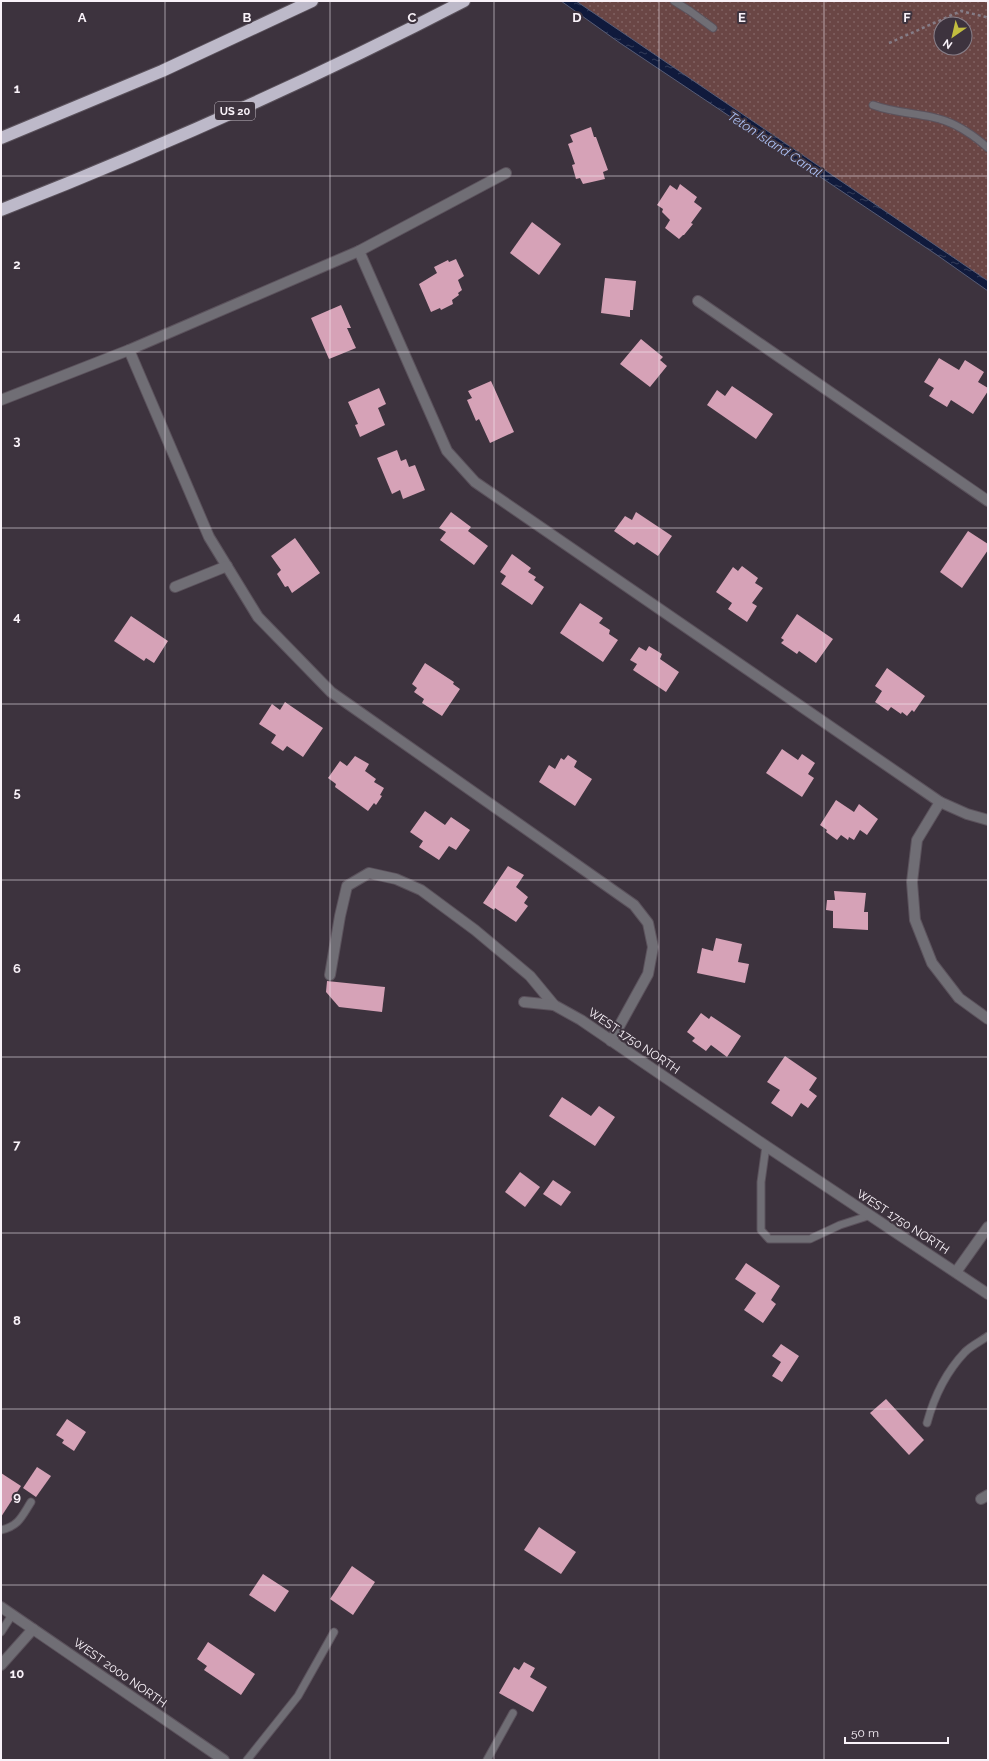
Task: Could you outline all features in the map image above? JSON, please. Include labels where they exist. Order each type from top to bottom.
[{"type":"highway","points":[[1,138],[162,71],[312,1]]},
{"type":"highway","name":"US 20","points":[[1,210],[76,180],[226,115],[384,43],[464,1]]},
{"type":"street","points":[[1,400],[129,350],[358,251],[506,173]]},
{"type":"street","points":[[358,251],[447,451],[475,482],[940,802],[967,814],[988,820]]},
{"type":"street","points":[[698,301],[988,501]]},
{"type":"street","points":[[129,350],[209,537],[258,617],[331,692],[634,905],[648,922],[653,947],[648,974],[612,1041]]},
{"type":"street","points":[[175,587],[227,566]]},
{"type":"street","points":[[940,802],[917,840],[912,882],[915,920],[932,963],[959,998],[988,1019]]},
{"type":"street","name":"WEST 1750 NORTH","points":[[330,975],[340,916],[347,886],[369,872],[396,880],[421,890],[475,930],[524,971],[554,1005],[581,1020],[766,1146],[988,1294]]},
{"type":"street","points":[[524,1002],[554,1005]]},
{"type":"street","points":[[956,1272],[988,1227]]},
{"type":"street","name":"WEST 2000 NORTH","points":[[1,1607],[224,1760]]},
{"type":"street","points":[[1,1665],[33,1629]]},
{"type":"lane","points":[[674,1],[713,28]]},
{"type":"lane","points":[[873,105],[888,110],[934,118],[954,124],[972,135],[988,148]]},
{"type":"lane","points":[[766,1146],[761,1182],[761,1230],[769,1239],[810,1239],[840,1225],[871,1215]]},
{"type":"lane","points":[[927,1423],[932,1406],[953,1367],[966,1351],[988,1336]]},
{"type":"lane","points":[[1,1530],[10,1528],[17,1524],[31,1502]]},
{"type":"lane","points":[[1,1632],[12,1614]]},
{"type":"lane","points":[[247,1760],[298,1696],[334,1632]]},
{"type":"lane","points":[[487,1760],[513,1713]]},
{"type":"path","points":[[889,44],[961,11],[986,18],[988,21]]},
{"type":"shaded area","points":[[561,1],[988,1],[988,288]]},
{"type":"water","name":"Teton Island Canal","points":[[561,1],[576,1],[988,281],[988,291],[937,255],[620,43]]},
{"type":"building","points":[[591,127],[608,170],[603,172],[605,179],[583,184],[580,178],[576,179],[572,165],[575,164],[568,144],[573,142],[570,135]]},
{"type":"building","points":[[680,184],[697,197],[694,202],[702,208],[691,223],[693,224],[679,239],[665,228],[670,220],[662,212],[663,209],[657,205],[670,185],[677,190]]},
{"type":"building","points":[[532,222],[561,244],[539,275],[510,253]]},
{"type":"building","points":[[456,259],[464,276],[458,280],[462,290],[458,293],[459,295],[452,300],[453,304],[441,310],[440,308],[431,312],[419,284],[437,273],[434,267],[448,260],[449,262]]},
{"type":"building","points":[[605,278],[636,281],[633,310],[630,310],[630,317],[601,313]]},
{"type":"building","points":[[341,305],[351,328],[347,328],[356,348],[329,359],[311,318]]},
{"type":"building","points":[[641,339],[663,357],[660,360],[667,366],[650,387],[620,364]]},
{"type":"building","points":[[939,358],[959,370],[965,360],[984,372],[978,382],[988,388],[988,391],[973,414],[951,400],[947,407],[929,396],[934,388],[924,382]]},
{"type":"building","points":[[491,381],[514,432],[490,443],[479,419],[476,421],[467,400],[472,398],[468,391]]},
{"type":"building","points":[[732,386],[773,414],[756,439],[707,405],[717,390],[725,396]]},
{"type":"building","points":[[379,388],[386,404],[378,408],[385,425],[360,437],[355,425],[358,424],[348,402]]},
{"type":"building","points":[[397,450],[401,461],[406,459],[409,467],[415,465],[425,490],[403,499],[400,490],[392,494],[377,458]]},
{"type":"building","points":[[451,512],[471,527],[468,531],[488,546],[474,565],[440,540],[446,532],[439,528]]},
{"type":"building","points":[[636,512],[672,536],[658,556],[637,542],[634,545],[614,531],[625,516],[632,520]]},
{"type":"building","points":[[968,531],[988,544],[988,550],[962,588],[940,572]]},
{"type":"building","points":[[295,538],[320,573],[292,593],[288,586],[285,587],[277,574],[281,570],[271,556]]},
{"type":"building","points":[[512,554],[531,568],[528,572],[536,577],[534,580],[544,587],[532,605],[501,584],[506,576],[500,572]]},
{"type":"building","points":[[742,566],[758,578],[755,583],[763,588],[752,603],[757,606],[747,622],[728,609],[732,603],[716,592],[733,567],[738,571]]},
{"type":"building","points":[[580,603],[603,618],[599,623],[610,630],[609,634],[618,640],[603,662],[560,633]]},
{"type":"building","points":[[797,614],[833,639],[816,663],[799,651],[797,654],[781,643],[784,640],[781,638]]},
{"type":"building","points":[[131,616],[168,641],[154,663],[146,658],[144,661],[114,641]]},
{"type":"building","points":[[649,646],[662,654],[660,659],[679,672],[666,692],[633,670],[637,664],[630,660],[639,647],[646,651]]},
{"type":"building","points":[[425,663],[454,682],[453,684],[460,689],[442,716],[422,703],[424,699],[414,692],[417,688],[412,684]]},
{"type":"building","points":[[887,668],[925,696],[914,712],[912,710],[907,716],[891,707],[888,711],[875,702],[882,691],[875,686]]},
{"type":"building","points":[[285,702],[323,728],[303,757],[287,746],[283,751],[271,743],[276,735],[259,724],[272,704],[280,710]]},
{"type":"building","points":[[782,749],[798,760],[802,754],[815,763],[808,774],[814,778],[802,797],[766,773]]},
{"type":"building","points":[[568,755],[577,761],[574,767],[592,779],[575,806],[539,782],[549,765],[555,769],[561,758],[564,760]]},
{"type":"building","points":[[355,756],[369,764],[365,771],[376,779],[374,782],[384,788],[380,795],[382,796],[376,805],[374,803],[368,811],[335,787],[336,784],[328,778],[340,761],[347,766]]},
{"type":"building","points":[[836,800],[854,812],[859,804],[878,819],[867,835],[860,830],[854,840],[849,837],[848,840],[841,835],[837,840],[826,832],[827,830],[820,825]]},
{"type":"building","points":[[425,811],[445,825],[451,817],[470,830],[456,850],[449,846],[439,860],[419,847],[423,841],[410,832]]},
{"type":"building","points":[[508,866],[524,875],[516,887],[528,897],[524,903],[528,906],[516,922],[495,908],[494,910],[483,903]]},
{"type":"building","points":[[834,891],[866,893],[864,912],[868,912],[868,930],[833,928],[833,911],[826,910],[827,900],[835,900]]},
{"type":"building","points":[[716,938],[742,944],[738,962],[749,964],[745,983],[697,973],[702,948],[713,951]]},
{"type":"building","points":[[327,981],[385,987],[382,1012],[339,1007],[326,992]]},
{"type":"building","points":[[701,1013],[709,1019],[711,1016],[741,1036],[727,1057],[711,1045],[706,1051],[692,1041],[695,1038],[687,1032]]},
{"type":"building","points":[[785,1056],[817,1078],[809,1090],[817,1096],[808,1108],[801,1103],[792,1117],[771,1103],[780,1090],[767,1082]]},
{"type":"building","points":[[562,1097],[591,1116],[599,1106],[615,1117],[595,1146],[549,1116]]},
{"type":"building","points":[[520,1172],[540,1187],[525,1207],[505,1192]]},
{"type":"building","points":[[553,1180],[571,1192],[561,1206],[543,1194]]},
{"type":"building","points":[[746,1263],[780,1286],[771,1300],[776,1304],[763,1323],[744,1310],[756,1293],[735,1279]]},
{"type":"building","points":[[781,1344],[799,1356],[782,1382],[772,1376],[781,1362],[772,1356]]},
{"type":"building","points":[[886,1399],[924,1440],[909,1455],[870,1413]]},
{"type":"building","points":[[67,1419],[86,1432],[74,1451],[62,1443],[64,1440],[56,1435]]},
{"type":"building","points":[[37,1467],[51,1476],[36,1497],[23,1488]]},
{"type":"building","points":[[1,1473],[21,1486],[1,1517]]},
{"type":"building","points":[[539,1527],[576,1552],[561,1574],[524,1550]]},
{"type":"building","points":[[352,1566],[375,1582],[353,1615],[330,1599]]},
{"type":"building","points":[[263,1574],[289,1591],[275,1612],[249,1595]]},
{"type":"building","points":[[208,1642],[255,1674],[241,1695],[204,1670],[207,1666],[197,1659]]},
{"type":"building","points":[[524,1662],[535,1668],[530,1677],[547,1687],[533,1712],[499,1693],[514,1667],[519,1670]]}]
